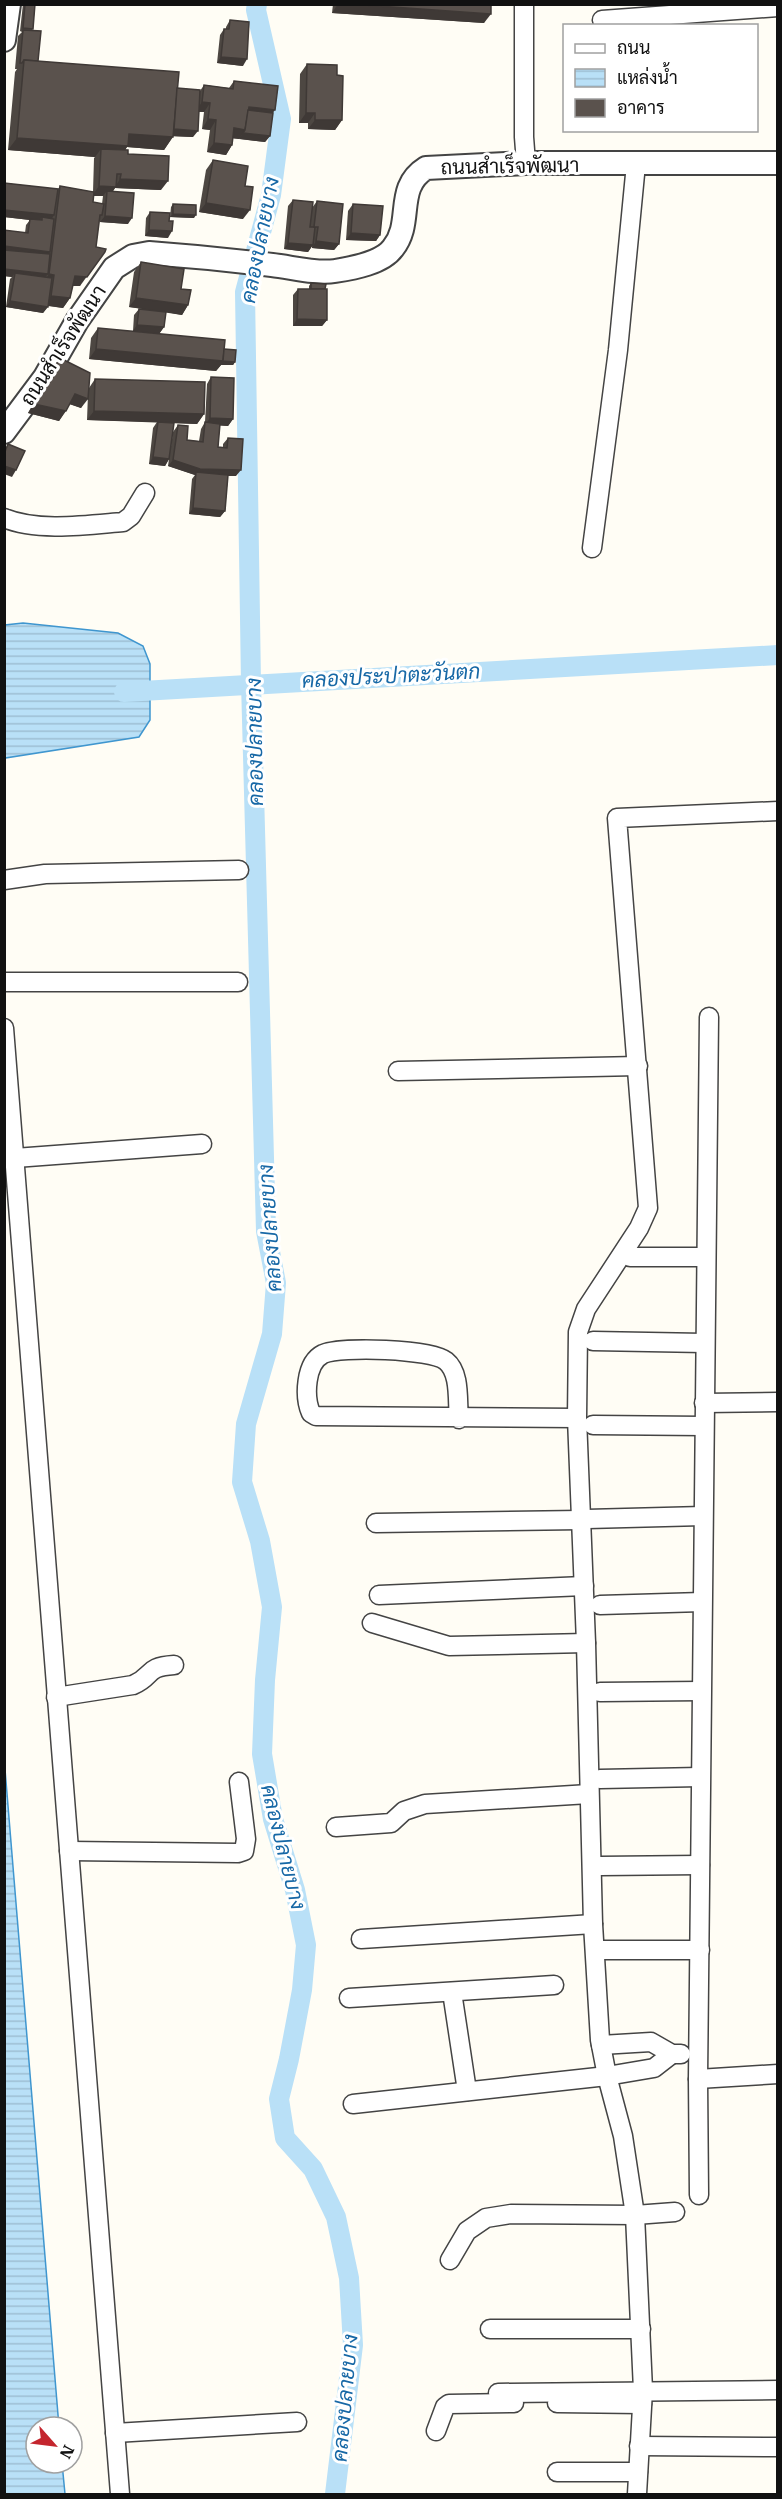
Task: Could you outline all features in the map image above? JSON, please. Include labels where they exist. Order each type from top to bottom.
[{"type":"street","points":[[4,40],[9,4]]},
{"type":"street","points":[[524,4],[526,163]]},
{"type":"street","points":[[602,20],[777,6]]},
{"type":"street","name":"ถนนสำเร็จพัฒนา","points":[[4,432],[45,377],[77,321],[114,268],[133,256],[149,253],[334,272],[387,256],[396,244],[402,225],[408,185],[416,174],[426,168],[526,163],[777,163]]},
{"type":"street","points":[[593,539],[618,350],[636,164]]},
{"type":"street","points":[[4,518],[16,523],[36,526],[123,522],[131,516],[145,493]]},
{"type":"street","points":[[637,2494],[642,2397],[635,2215],[623,2136],[601,2045],[593,1924],[584,1586],[585,1421],[578,1332],[586,1309],[639,1228],[648,1208],[617,818],[777,811]]},
{"type":"street","points":[[4,880],[45,874],[239,870]]},
{"type":"street","points":[[4,982],[238,982]]},
{"type":"street","points":[[699,2195],[700,1777],[709,1017]]},
{"type":"street","points":[[4,1028],[120,2494]]},
{"type":"street","points":[[398,1071],[638,1066]]},
{"type":"street","points":[[15,1158],[202,1144]]},
{"type":"street","points":[[630,1257],[705,1257]]},
{"type":"street","points":[[593,1341],[704,1343]]},
{"type":"street","points":[[459,1419],[455,1376],[446,1361],[433,1355],[365,1350],[333,1351],[321,1355],[312,1365],[308,1376],[308,1407],[316,1416],[459,1419],[585,1421],[704,1426]]},
{"type":"street","points":[[704,1403],[777,1402]]},
{"type":"street","points":[[376,1523],[703,1516]]},
{"type":"street","points":[[379,1595],[584,1586]]},
{"type":"street","points":[[600,1605],[702,1602]]},
{"type":"street","points":[[372,1623],[449,1646],[586,1643]]},
{"type":"street","points":[[56,1697],[133,1685],[140,1682],[148,1671],[158,1666],[174,1665]]},
{"type":"street","points":[[600,1692],[701,1691]]},
{"type":"street","points":[[600,1779],[700,1777]]},
{"type":"street","points":[[69,1851],[238,1853],[244,1851],[246,1839],[239,1782]]},
{"type":"street","points":[[336,1827],[391,1823],[404,1811],[424,1804],[589,1794]]},
{"type":"street","points":[[600,1866],[700,1865]]},
{"type":"street","points":[[361,1940],[593,1924]]},
{"type":"street","points":[[601,1950],[700,1950]]},
{"type":"street","points":[[349,1998],[554,1985]]},
{"type":"street","points":[[452,1992],[467,2091]]},
{"type":"street","points":[[601,2045],[651,2042],[672,2054],[698,2053]]},
{"type":"street","points":[[353,2104],[607,2076],[654,2068],[672,2054]]},
{"type":"street","points":[[698,2079],[777,2074]]},
{"type":"street","points":[[450,2260],[467,2231],[486,2218],[511,2214],[635,2215],[675,2212]]},
{"type":"street","points":[[490,2329],[641,2330]]},
{"type":"street","points":[[436,2431],[445,2407],[449,2404],[777,2390]]},
{"type":"street","points":[[498,2392],[642,2397]]},
{"type":"street","points":[[115,2433],[297,2422]]},
{"type":"street","points":[[639,2446],[777,2447]]},
{"type":"street","points":[[556,2472],[638,2472]]},
{"type":"water","points":[[23,623],[118,633],[143,646],[150,664],[150,720],[139,737],[5,758],[5,625]]},
{"type":"water","points":[[4,1757],[58,2415],[24,2415],[24,2475],[63,2475],[65,2494],[5,2494]]},
{"type":"building","points":[[25,4],[35,4],[33,29],[23,28]]},
{"type":"building","points":[[350,4],[491,4],[491,14]]},
{"type":"building","points":[[230,20],[249,22],[247,59],[221,57],[224,29],[229,29]]},
{"type":"building","points":[[23,30],[41,31],[38,61],[24,60],[20,63]]},
{"type":"building","points":[[24,60],[179,72],[173,137],[129,134],[128,146],[17,138]]},
{"type":"building","points":[[307,64],[337,65],[337,75],[343,76],[342,120],[315,120],[315,113],[306,113]]},
{"type":"building","points":[[234,81],[278,86],[275,110],[249,107],[245,130],[234,128],[232,145],[214,143],[216,120],[208,119],[210,103],[202,102],[204,85],[233,89]]},
{"type":"building","points":[[177,88],[200,90],[198,131],[174,129]]},
{"type":"building","points":[[248,110],[273,113],[270,136],[243,133]]},
{"type":"building","points":[[101,149],[128,150],[128,154],[169,156],[168,181],[120,179],[121,174],[117,174],[116,187],[99,186]]},
{"type":"building","points":[[213,160],[248,166],[245,186],[253,187],[250,210],[206,203]]},
{"type":"building","points":[[4,183],[58,189],[54,215],[4,210]]},
{"type":"building","points":[[60,186],[94,192],[93,202],[104,204],[102,215],[100,215],[96,247],[106,249],[105,252],[87,277],[75,276],[70,298],[51,296],[54,275],[49,274]]},
{"type":"building","points":[[107,191],[134,193],[132,218],[105,216]]},
{"type":"building","points":[[293,200],[313,202],[310,227],[315,227],[313,245],[288,243]]},
{"type":"building","points":[[317,201],[343,204],[339,244],[316,241],[318,227],[314,227]]},
{"type":"building","points":[[173,204],[196,205],[196,215],[173,214]]},
{"type":"building","points":[[353,204],[383,206],[380,235],[351,233]]},
{"type":"building","points":[[150,212],[170,213],[169,221],[173,221],[172,231],[149,230]]},
{"type":"building","points":[[42,217],[54,219],[50,252],[4,246],[4,230],[28,233],[30,219],[42,220]]},
{"type":"building","points":[[4,250],[50,254],[48,274],[4,269]]},
{"type":"building","points":[[141,262],[184,269],[181,289],[191,290],[188,305],[136,298]]},
{"type":"building","points":[[15,273],[52,278],[48,307],[10,301]]},
{"type":"building","points":[[311,283],[326,284],[325,289],[311,289]]},
{"type":"building","points":[[298,289],[327,289],[327,320],[297,319]]},
{"type":"building","points":[[139,309],[166,312],[164,327],[137,325]]},
{"type":"building","points":[[98,328],[225,340],[223,361],[96,349]]},
{"type":"building","points":[[224,349],[236,350],[235,362],[222,361]]},
{"type":"building","points":[[60,358],[90,373],[88,399],[75,394],[66,411],[34,404]]},
{"type":"building","points":[[211,377],[234,378],[233,419],[210,418]]},
{"type":"building","points":[[95,379],[205,382],[204,414],[94,411]]},
{"type":"building","points":[[158,422],[174,423],[169,459],[153,457]]},
{"type":"building","points":[[205,422],[220,424],[218,447],[227,448],[228,438],[243,439],[241,470],[200,469],[173,460],[178,425],[188,426],[187,440],[203,442]]},
{"type":"building","points":[[8,444],[25,451],[16,470],[4,466],[4,454]]},
{"type":"building","points":[[196,472],[228,475],[225,511],[193,508]]},
{"type":"waterway","name":"คลองปลายบาง","points":[[257,4],[256,10],[281,119],[271,195],[245,292],[251,683],[266,1231],[276,1283],[272,1334],[246,1424],[242,1482],[260,1541],[272,1607],[265,1680],[262,1754],[273,1819],[295,1890],[306,1945],[302,1990],[279,2099],[285,2138],[313,2169],[336,2217],[349,2278],[353,2345],[335,2494]]},
{"type":"waterway","name":"คลองประปาตะวันตก","points":[[124,692],[778,655]]}]
